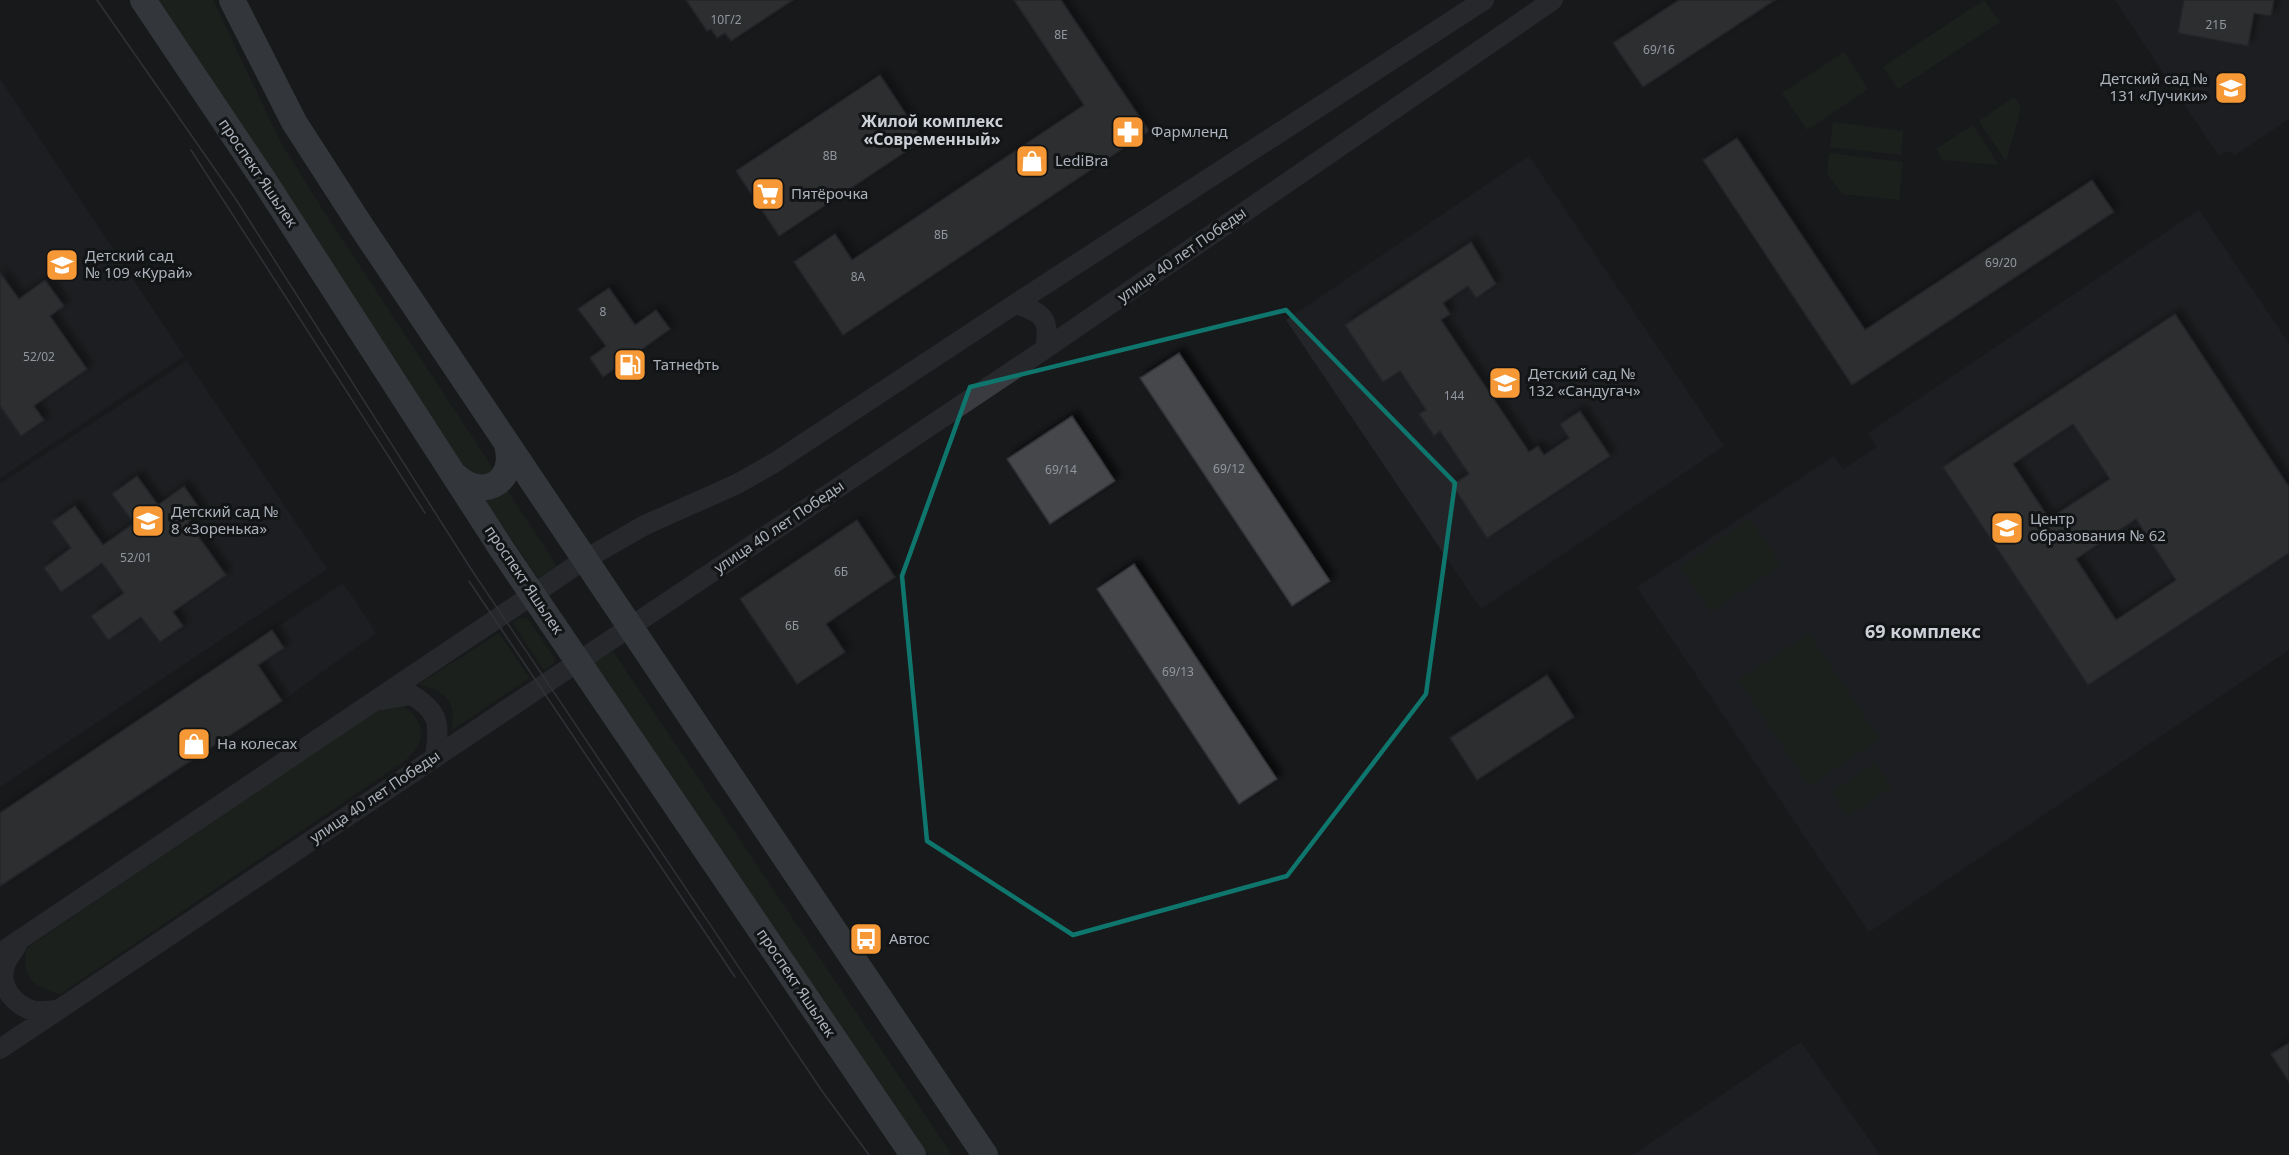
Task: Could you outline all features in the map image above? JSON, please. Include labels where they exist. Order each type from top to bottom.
[{"type":"main road","name":"проспект Яшьлек","points":[[142,0],[533,593],[913,1155]]},
{"type":"main road","points":[[232,0],[294,122],[507,446],[985,1155]]},
{"type":"main road","points":[[457,477],[475,488],[486,488],[496,484],[504,477],[509,467],[507,446]]},
{"type":"street","points":[[0,953],[584,560],[645,525],[737,484],[774,463],[1014,304],[1484,0]]},
{"type":"street","name":"улица 40 лет Победы","points":[[0,1049],[1045,349],[1553,0]]},
{"type":"street","points":[[1014,304],[1032,309],[1043,316],[1049,331],[1045,349]]},
{"type":"street","points":[[369,704],[395,696],[412,695],[429,706],[439,724],[435,757]]},
{"type":"street","points":[[20,940],[4,967],[3,981],[8,993],[16,1002],[35,1011],[58,1010]]},
{"type":"highlighted area","points":[[1286,310],[1455,483],[1426,694],[1287,876],[1073,935],[927,841],[902,576],[970,387]]},
{"type":"shaded area","points":[[149,0],[213,0],[280,141],[557,566],[538,578]]},
{"type":"shaded area","points":[[1984,0],[2000,22],[1898,89],[1883,67]]},
{"type":"shaded area","name":"Детский сад № 131 «Лучики»","points":[[2115,0],[2289,0],[2289,119],[2235,155],[2227,151],[2219,156]]},
{"type":"shaded area","points":[[1844,52],[1868,89],[1807,130],[1782,93]]},
{"type":"shaded area","name":"Детский сад № 109 «Курай»","points":[[0,79],[184,356],[0,478]]},
{"type":"shaded area","points":[[2014,97],[2021,108],[2006,161],[1979,121]]},
{"type":"shaded area","points":[[1833,122],[1903,131],[1901,155],[1830,147]]},
{"type":"shaded area","points":[[1973,125],[1999,165],[1943,160],[1936,149]]},
{"type":"shaded area","points":[[1829,153],[1903,162],[1899,200],[1842,194],[1827,173]]},
{"type":"shaded area","name":"Детский сад № 132 «Сандугач»","points":[[1529,156],[1724,446],[1481,609],[1286,320]]},
{"type":"shaded area","name":"Центр образования № 62","points":[[2199,210],[2289,344],[2289,650],[1869,932],[1637,587],[1834,456],[1843,469],[1877,447],[1868,433]]},
{"type":"shaded area","name":"Детский сад № 8 «Зоренька»","points":[[187,361],[327,569],[0,787],[0,484]]},
{"type":"shaded area","points":[[1750,519],[1781,565],[1711,612],[1680,567]]},
{"type":"shaded area","points":[[343,583],[376,633],[282,701],[0,886],[0,813]]},
{"type":"shaded area","points":[[520,618],[527,618],[555,659],[553,664],[544,670],[513,623]]},
{"type":"shaded area","points":[[499,633],[529,678],[452,730],[452,711],[448,699],[437,690],[419,684]]},
{"type":"shaded area","points":[[1809,633],[1880,739],[1809,786],[1738,680]]},
{"type":"shaded area","points":[[612,650],[952,1155],[928,1155],[592,663]]},
{"type":"shaded area","points":[[402,705],[416,718],[421,731],[418,745],[407,759],[60,994],[42,988],[31,980],[26,968],[26,949],[364,717],[385,706]]},
{"type":"shaded area","points":[[1875,763],[1892,787],[1848,817],[1831,792]]},
{"type":"shaded area","points":[[1801,1042],[1880,1155],[1633,1155],[1788,1050]]},
{"type":"building","points":[[686,0],[793,0],[731,41],[725,33],[717,38],[711,29],[707,31]]},
{"type":"building","points":[[1014,0],[1061,0],[1149,131],[843,335],[794,262],[835,234],[852,260],[1084,105]]},
{"type":"building","points":[[1679,0],[1775,0],[1643,87],[1613,43]]},
{"type":"building","points":[[2184,0],[2274,0],[2271,16],[2254,13],[2248,46],[2178,33]]},
{"type":"building","points":[[880,75],[923,140],[779,236],[736,171]]},
{"type":"building","points":[[1737,138],[1865,330],[2092,180],[2114,212],[1852,385],[1703,160]]},
{"type":"building","points":[[1471,242],[1496,284],[1476,298],[1468,286],[1443,303],[1450,314],[1441,320],[1529,452],[1538,446],[1544,455],[1569,438],[1560,424],[1580,411],[1610,456],[1487,538],[1452,485],[1469,474],[1440,431],[1434,436],[1419,414],[1426,410],[1400,371],[1383,382],[1345,325]]},
{"type":"building","points":[[0,273],[19,299],[45,280],[64,306],[50,316],[87,369],[34,406],[44,420],[21,436],[0,406]]},
{"type":"building","points":[[609,288],[635,325],[656,310],[670,329],[603,377],[590,358],[606,346],[578,309]]},
{"type":"building","points":[[2175,314],[2289,487],[2289,553],[2088,685],[1943,467]],"holes":[[[2073,424],[2110,479],[2049,519],[2013,464]],[[2136,519],[2176,580],[2116,620],[2076,559]]]},
{"type":"building","points":[[1179,353],[1330,581],[1292,606],[1140,378]]},
{"type":"building","points":[[1072,416],[1115,481],[1050,524],[1007,459]]},
{"type":"building","points":[[137,476],[158,505],[184,486],[202,512],[188,522],[226,575],[173,612],[183,626],[160,642],[141,617],[108,640],[91,616],[124,593],[102,563],[61,592],[44,568],[71,548],[52,522],[75,506],[103,545],[134,523],[112,494]]},
{"type":"building","points":[[857,520],[895,577],[826,624],[845,652],[797,684],[740,599]]},
{"type":"building","points":[[1134,564],[1277,779],[1239,804],[1097,589]]},
{"type":"building","points":[[272,630],[284,648],[258,665],[282,701],[0,886],[0,813]]},
{"type":"building","points":[[1547,675],[1574,717],[1477,780],[1450,738]]},
{"type":"building","points":[[2289,1043],[2289,1082],[2271,1054]]},
{"type":"tram line","points":[[97,0],[235,198],[471,569],[822,1091],[869,1155]]},
{"type":"tram line","points":[[191,150],[425,513]]},
{"type":"tram line","points":[[469,581],[735,977]]},
{"type":"place","name":"Детский сад № 131 «Лучики»","points":[[2231,88]]},
{"type":"place","name":"Фармленд","points":[[1128,132]]},
{"type":"place","name":"LediBra","points":[[1032,161]]},
{"type":"place","name":"Пятёрочка","points":[[768,194]]},
{"type":"place","name":"Детский сад № 109 «Курай»","points":[[62,265]]},
{"type":"place","name":"Татнефть","points":[[630,365]]},
{"type":"place","name":"Детский сад № 132 «Сандугач»","points":[[1505,383]]},
{"type":"place","name":"Детский сад № 8 «Зоренька»","points":[[148,521]]},
{"type":"place","name":"Центр образования № 62","points":[[2007,528]]},
{"type":"place","name":"На колесах","points":[[194,744]]},
{"type":"place","name":"Автос","points":[[866,939]]},
{"type":"district","name":"Жилой комплекс «Современный»","points":[[932,130]]},
{"type":"district","name":"69 комплекс","points":[[1923,632]]}]
